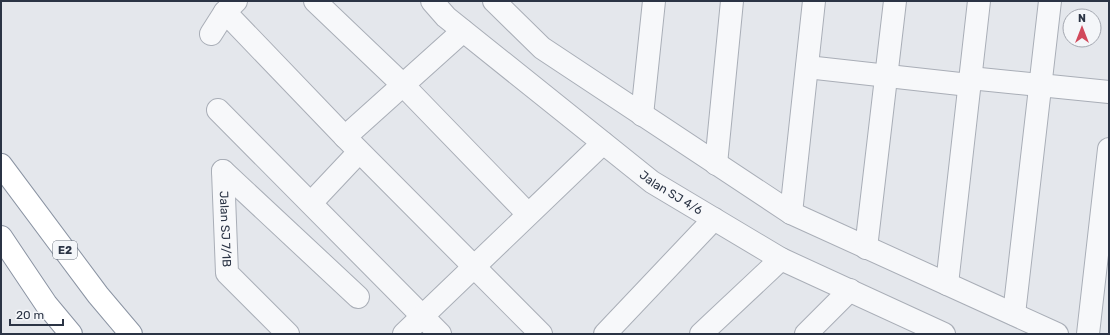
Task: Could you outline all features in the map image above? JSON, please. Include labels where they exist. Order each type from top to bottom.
[{"type":"highway","name":"E2","points":[[1,165],[98,295],[131,334]]},
{"type":"highway","points":[[1,237],[46,304],[71,334]]},
{"type":"street","points":[[315,1],[403,85],[528,214]]},
{"type":"street","name":"Jalan SJ 4/6","points":[[432,1],[446,17],[652,182],[781,259],[850,290],[911,328],[944,334]]},
{"type":"street","points":[[494,1],[542,48],[791,213],[1057,334]]},
{"type":"street","points":[[642,115],[654,1]]},
{"type":"street","points":[[716,164],[732,1]]},
{"type":"street","points":[[791,213],[814,1]]},
{"type":"street","points":[[866,248],[896,1]]},
{"type":"street","points":[[947,284],[979,1]]},
{"type":"street","points":[[1014,314],[1050,1]]},
{"type":"street","points":[[211,34],[231,7],[352,144],[541,334]]},
{"type":"street","points":[[311,203],[352,144],[403,85],[462,30]]},
{"type":"street","points":[[807,67],[887,76],[1040,85],[1109,92]]},
{"type":"street","points":[[218,110],[440,334]]},
{"type":"street","points":[[404,334],[473,266],[603,143]]},
{"type":"street","points":[[1088,334],[1101,287],[1109,149]]},
{"type":"street","name":"Jalan SJ 7/1B","points":[[288,334],[227,273],[223,171],[358,297]]},
{"type":"street","points":[[605,334],[714,219]]},
{"type":"street","points":[[702,334],[781,259]]},
{"type":"street","points":[[806,334],[850,290]]}]
